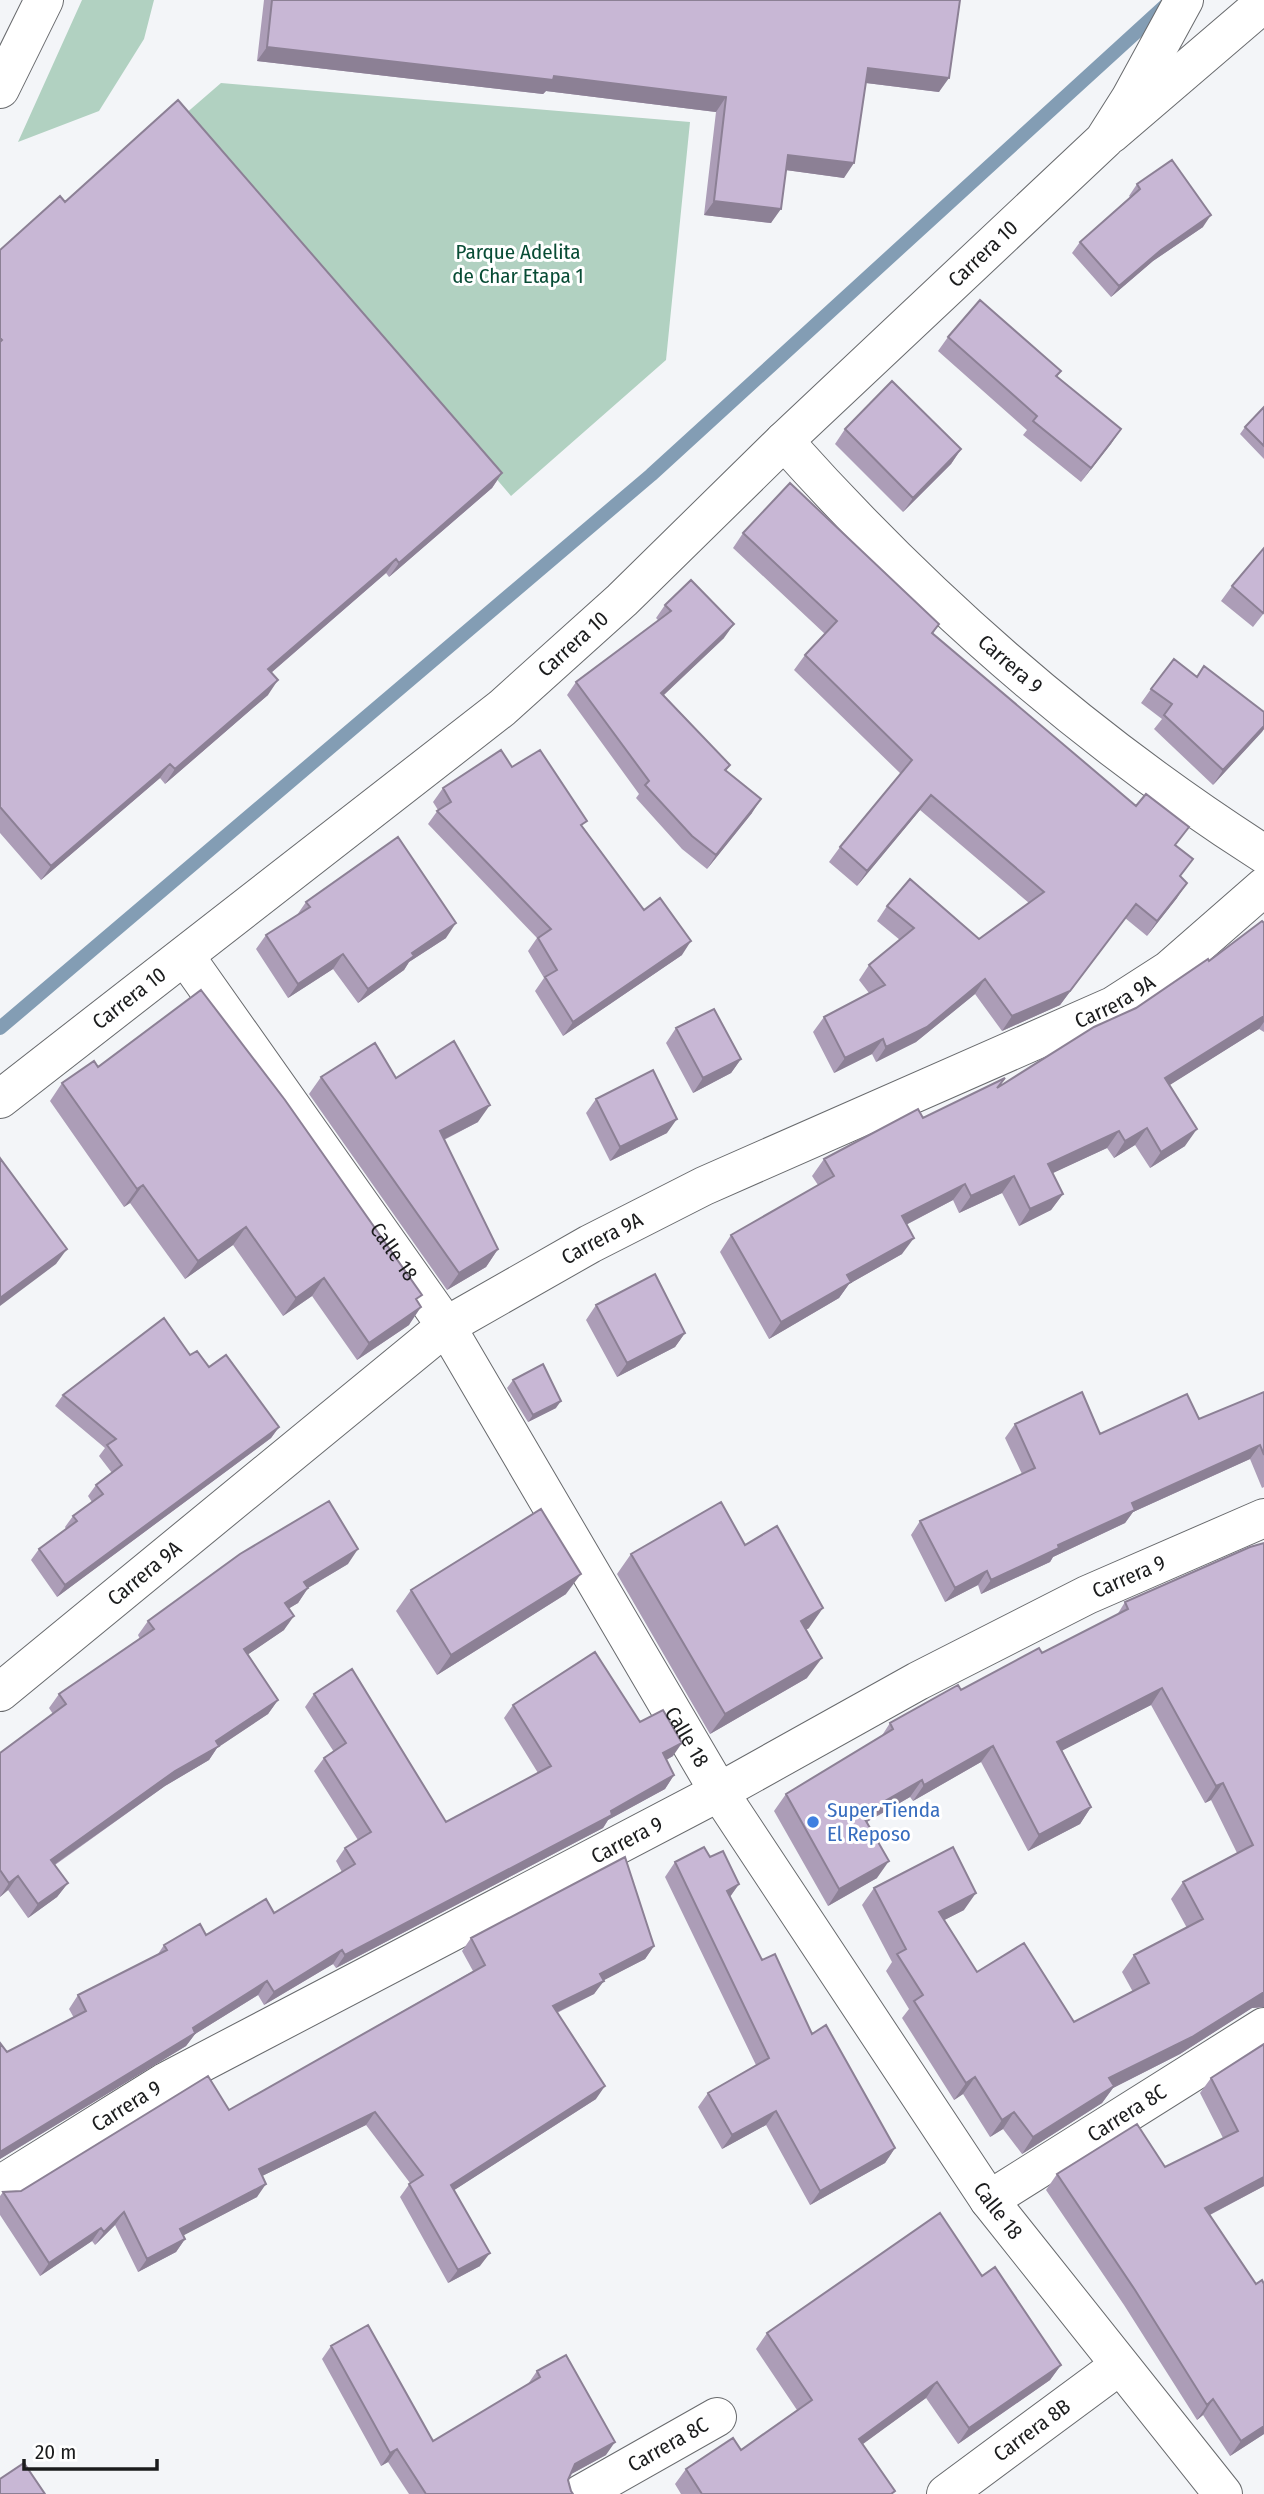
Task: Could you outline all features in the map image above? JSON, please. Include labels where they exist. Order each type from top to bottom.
[{"type":"street","points":[[0,89],[44,0]]},
{"type":"street","name":"Carrera 10","points":[[1104,140],[1130,99],[1183,2]]},
{"type":"street","name":"Carrera 10","points":[[0,1099],[502,708],[622,600],[784,441],[1104,140],[1248,33],[1264,3]]},
{"type":"street","name":"Carrera 9","points":[[784,441],[858,523],[992,651],[1146,774],[1264,855]]},
{"type":"street","name":"Carrera 9A","points":[[0,1692],[446,1326],[590,1244],[704,1186],[1113,1006],[1169,970],[1264,887]]},
{"type":"street","name":"Calle 18","points":[[185,956],[446,1326],[719,1792],[989,2200],[1223,2494]]},
{"type":"street","name":"Carrera 9","points":[[0,2185],[165,2082],[719,1792],[919,1681],[1087,1595],[1264,1518]]},
{"type":"street","name":"Carrera 8C","points":[[989,2200],[1264,2027]]},
{"type":"street","name":"Carrera 8B","points":[[946,2494],[1119,2366]]},
{"type":"street","name":"Carrera 8C","points":[[581,2494],[717,2417]]},
{"type":"green space","points":[[82,0],[154,0],[144,39],[99,111],[18,142]]},
{"type":"green space","name":"Parque Adelita de Char Etapa 1","points":[[221,83],[690,122],[666,360],[511,496],[184,115]]},
{"type":"building","points":[[272,0],[960,0],[949,78],[868,68],[854,163],[788,155],[781,209],[714,201],[726,97],[554,76],[553,80],[267,47]]},
{"type":"building","points":[[178,100],[502,473],[399,563],[396,559],[268,669],[278,680],[175,769],[170,764],[51,866],[0,807],[0,250],[60,196],[65,202]]},
{"type":"building","points":[[1172,160],[1211,215],[1161,250],[1119,286],[1080,242],[1140,189],[1137,184]]},
{"type":"building","points":[[980,300],[1061,371],[1056,376],[1121,429],[1091,468],[1033,421],[1037,416],[948,337]]},
{"type":"building","points":[[892,381],[961,449],[913,498],[845,429]]},
{"type":"building","points":[[1264,407],[1264,446],[1245,427]]},
{"type":"building","points":[[790,483],[939,624],[932,633],[1136,806],[1146,794],[1189,827],[1175,845],[1193,859],[1180,876],[1187,883],[1157,921],[1136,904],[1070,991],[1012,1016],[985,979],[927,1027],[886,1047],[883,1039],[845,1058],[824,1017],[885,985],[869,965],[914,928],[887,906],[910,879],[979,939],[1044,892],[931,795],[867,871],[840,847],[912,760],[805,655],[837,621],[743,533]]},
{"type":"building","points":[[1264,548],[1264,611],[1263,613],[1232,586]]},
{"type":"building","points":[[691,580],[734,624],[661,693],[730,765],[725,770],[761,799],[716,855],[692,836],[645,785],[649,781],[576,682],[671,611],[665,605]]},
{"type":"building","points":[[1174,659],[1197,677],[1204,666],[1264,712],[1264,726],[1223,770],[1164,715],[1172,704],[1151,689]]},
{"type":"building","points":[[501,750],[512,767],[540,750],[587,821],[581,825],[644,910],[660,898],[691,941],[573,1022],[545,977],[557,970],[538,938],[551,929],[437,811],[451,802],[443,788]]},
{"type":"building","points":[[398,837],[456,923],[412,953],[414,956],[368,989],[343,954],[298,984],[266,935],[310,907],[306,902]]},
{"type":"building","points":[[1262,921],[1264,1016],[1165,1078],[1197,1129],[1161,1152],[1147,1128],[1125,1141],[1119,1131],[1048,1164],[1063,1194],[1030,1209],[1014,1176],[971,1196],[965,1184],[902,1216],[914,1238],[847,1275],[851,1282],[781,1322],[731,1235],[834,1176],[824,1159],[918,1109],[923,1118],[1005,1078],[997,1088],[1094,1027],[1136,1008],[1208,959],[1209,961]]},
{"type":"building","points":[[201,990],[285,1100],[422,1295],[416,1299],[421,1307],[369,1343],[324,1278],[296,1298],[246,1227],[198,1261],[143,1185],[137,1189],[62,1083],[94,1061],[98,1067]]},
{"type":"building","points":[[714,1009],[741,1059],[703,1078],[676,1028]]},
{"type":"building","points":[[454,1041],[490,1105],[440,1131],[498,1249],[459,1273],[321,1077],[375,1043],[396,1078]]},
{"type":"building","points":[[653,1070],[677,1119],[620,1147],[596,1099]]},
{"type":"building","points":[[0,1158],[67,1249],[0,1298]]},
{"type":"building","points":[[655,1274],[685,1333],[627,1363],[596,1305]]},
{"type":"building","points":[[164,1318],[190,1355],[197,1351],[209,1367],[226,1355],[279,1427],[65,1585],[39,1549],[77,1521],[73,1516],[103,1494],[96,1485],[122,1465],[107,1445],[116,1439],[63,1395]]},
{"type":"building","points":[[543,1364],[561,1401],[533,1415],[513,1380]]},
{"type":"building","points":[[1082,1392],[1100,1434],[1187,1394],[1199,1419],[1264,1392],[1264,1455],[1260,1445],[1132,1503],[1135,1510],[1058,1545],[1059,1548],[991,1580],[987,1571],[955,1588],[920,1521],[1035,1468],[1015,1424]]},
{"type":"building","points":[[329,1501],[358,1549],[304,1582],[308,1588],[285,1603],[294,1616],[244,1649],[278,1700],[216,1741],[219,1746],[175,1771],[51,1860],[68,1883],[38,1904],[18,1876],[9,1883],[0,1870],[0,1753],[66,1704],[59,1694],[154,1629],[148,1621],[240,1554]]},
{"type":"building","points":[[721,1502],[745,1545],[777,1526],[823,1608],[801,1621],[822,1658],[725,1714],[631,1554]]},
{"type":"building","points":[[541,1509],[581,1574],[451,1655],[411,1590]]},
{"type":"building","points":[[1264,1543],[1264,1992],[1192,2037],[1109,2078],[1114,2086],[1033,2137],[1014,2112],[1002,2120],[975,2077],[966,2083],[914,2001],[923,1995],[897,1954],[906,1949],[874,1888],[953,1847],[976,1893],[939,1912],[977,1972],[1024,1943],[1074,2022],[1149,1983],[1134,1955],[1203,1919],[1183,1882],[1253,1845],[1223,1783],[1216,1786],[1162,1688],[1057,1742],[1091,1807],[1039,1835],[993,1746],[924,1785],[922,1780],[862,1814],[889,1861],[839,1889],[786,1794],[893,1729],[890,1723],[958,1685],[961,1690],[1039,1648],[1042,1653],[1128,1609],[1125,1602]]},
{"type":"building","points":[[595,1652],[640,1722],[663,1710],[682,1743],[663,1753],[674,1775],[611,1811],[612,1815],[345,1955],[342,1950],[274,1992],[267,1981],[193,2028],[195,2033],[0,2152],[0,2043],[7,2052],[86,2011],[78,1995],[167,1950],[164,1945],[200,1924],[206,1935],[266,1899],[274,1913],[355,1864],[345,1848],[371,1832],[324,1758],[346,1743],[314,1694],[352,1669],[446,1822],[551,1766],[513,1705]]},
{"type":"building","points":[[704,1847],[710,1857],[723,1851],[739,1884],[727,1891],[762,1960],[775,1954],[812,2034],[826,2025],[895,2148],[820,2191],[776,2111],[732,2135],[708,2093],[769,2058],[675,1862]]},
{"type":"building","points":[[625,1857],[654,1946],[600,1974],[604,1981],[553,2006],[605,2086],[451,2185],[490,2253],[458,2270],[409,2184],[423,2175],[375,2112],[259,2169],[266,2184],[180,2229],[185,2239],[147,2259],[124,2212],[104,2232],[101,2228],[49,2263],[3,2192],[21,2191],[208,2076],[229,2110],[485,1965],[471,1938]]},
{"type":"building","points":[[1264,2044],[1264,2177],[1205,2208],[1256,2284],[1262,2280],[1264,2284],[1264,2426],[1241,2441],[1213,2399],[1207,2405],[1135,2290],[1057,2174],[1137,2124],[1165,2167],[1238,2131],[1211,2078]]},
{"type":"building","points":[[940,2213],[982,2276],[995,2267],[1061,2365],[969,2428],[937,2382],[859,2439],[895,2491],[891,2494],[702,2494],[686,2469],[733,2438],[741,2450],[812,2400],[767,2333]]},
{"type":"building","points":[[368,2325],[433,2441],[540,2377],[537,2371],[566,2355],[615,2442],[575,2464],[568,2480],[573,2494],[426,2494],[397,2449],[390,2453],[331,2346]]},
{"type":"building","points":[[24,2463],[45,2494],[0,2494],[0,2479]]},
{"type":"waterway","points":[[0,1028],[651,475],[1167,4]]},
{"type":"place","name":"Super Tienda El Reposo","points":[[813,1822]]}]
